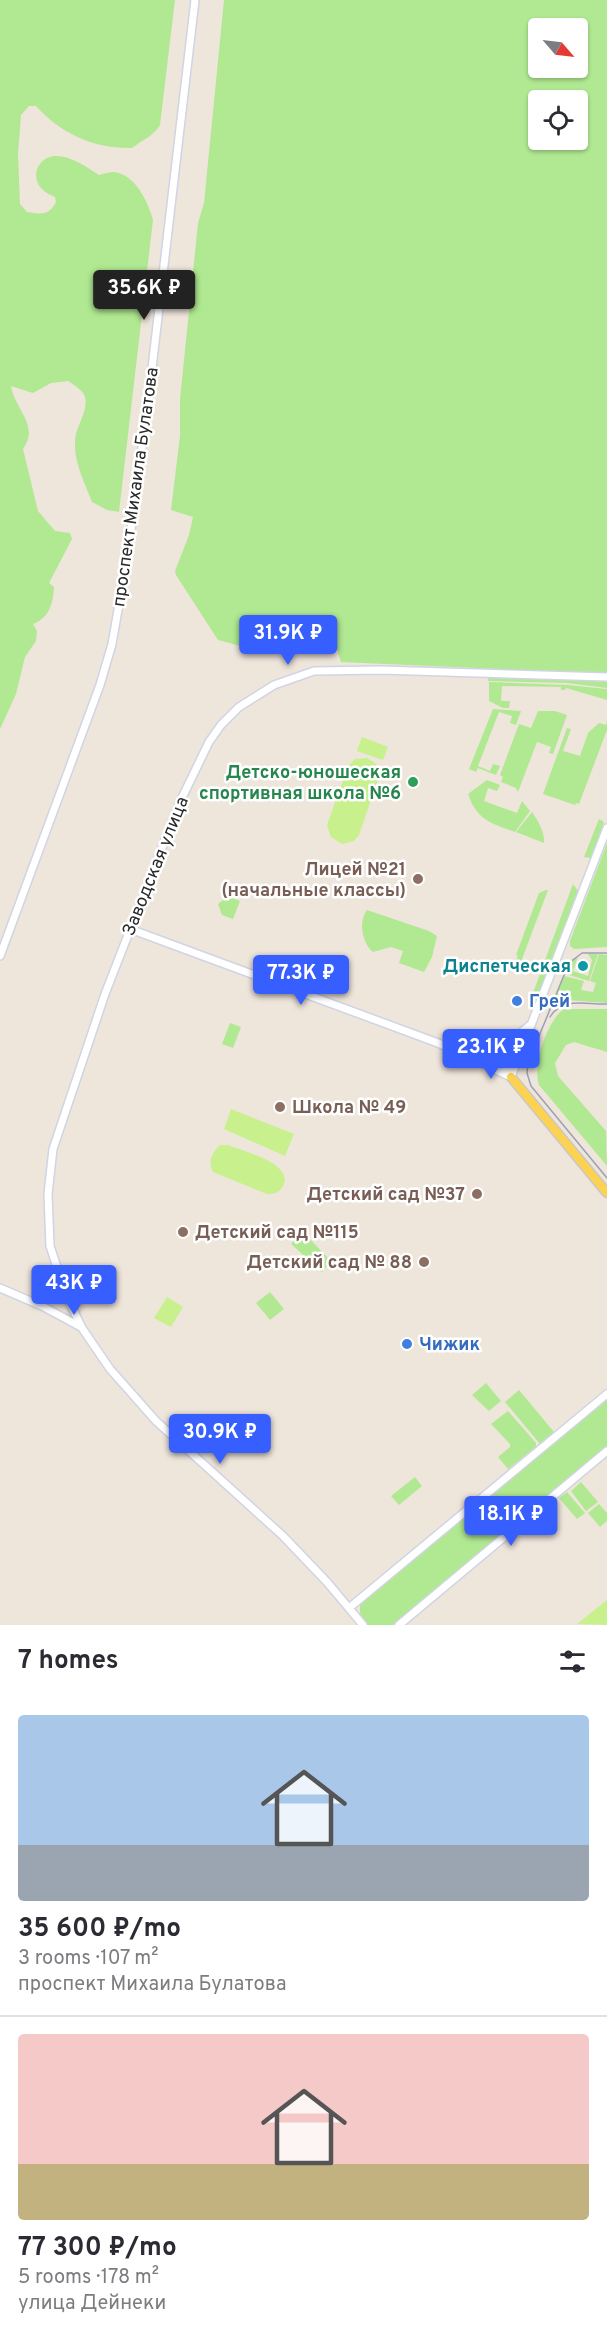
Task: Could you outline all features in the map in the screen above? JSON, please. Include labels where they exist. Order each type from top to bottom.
[{"type":"main road","points":[[511,1077],[607,1193]]},
{"type":"street","name":"проспект Михаила Булатова","points":[[0,956],[100,685],[112,644],[128,553],[147,411],[195,0]]},
{"type":"street","name":"Заводская улица","points":[[363,1625],[283,1536],[227,1488],[156,1421],[110,1369],[82,1328],[67,1297],[51,1246],[47,1210],[49,1170],[65,1109],[130,928],[176,810],[202,755],[230,715],[255,694],[315,671],[381,670],[607,677]]},
{"type":"street","points":[[511,1077],[607,828]]},
{"type":"street","points":[[130,928],[430,1040],[511,1077]]},
{"type":"street","points":[[511,1077],[504,1061],[508,1044],[531,1024]]},
{"type":"street","points":[[479,1061],[486,1059],[515,1038]]},
{"type":"street","name":"Заводская улица","points":[[0,1288],[82,1328]]},
{"type":"street","points":[[54,1313],[66,1307],[67,1297]]},
{"type":"street","points":[[349,1608],[607,1394]]},
{"type":"street","points":[[399,1625],[607,1451]]},
{"type":"green space","points":[[0,0],[175,0],[160,125],[151,135],[132,148],[105,146],[68,132],[56,125],[36,106],[29,106],[21,115],[18,155],[20,204],[27,212],[47,212],[56,202],[55,197],[39,185],[36,174],[44,160],[62,156],[84,165],[99,175],[114,172],[128,178],[140,190],[153,220],[119,512],[107,510],[92,502],[79,469],[75,443],[86,402],[82,392],[68,381],[51,383],[33,393],[11,386],[28,425],[28,440],[23,449],[38,511],[55,531],[70,533],[72,539],[49,583],[54,587],[49,610],[43,618],[33,624],[37,631],[36,641],[25,657],[16,694],[0,729]]},
{"type":"green space","points":[[224,0],[607,0],[607,674],[341,662],[337,649],[314,642],[302,653],[267,653],[218,640],[175,571],[189,535],[193,517],[171,510],[180,436],[180,399],[198,223],[204,203]]},
{"type":"green space","points":[[488,678],[552,678],[607,682],[607,688],[567,683],[488,681]]},
{"type":"green space","points":[[489,682],[607,689],[607,700],[566,688],[561,690],[561,687],[502,686],[501,701],[510,701],[509,708],[503,708],[489,701]]},
{"type":"green space","points":[[493,709],[521,711],[516,725],[510,723],[512,716],[499,712],[478,766],[490,771],[493,764],[500,766],[496,775],[478,768],[476,772],[469,769]]},
{"type":"green space","points":[[538,711],[555,711],[567,715],[553,754],[549,753],[551,747],[537,742],[518,792],[516,788],[501,782],[503,777],[500,775],[519,724],[531,728]]},
{"type":"green space","points":[[607,721],[607,730],[579,804],[575,805],[543,794],[567,728],[571,729],[563,751],[580,756],[588,733],[599,723],[606,725]]},
{"type":"green space","points":[[362,737],[388,747],[383,760],[357,751]]},
{"type":"green space","points":[[367,758],[375,763],[380,774],[359,835],[354,841],[342,844],[331,837],[327,825],[348,766],[355,759]]},
{"type":"green space","points":[[487,780],[500,785],[497,791],[488,788],[484,801],[517,813],[522,801],[530,811],[515,832],[485,819],[472,803],[468,794]]},
{"type":"green space","points":[[532,812],[539,823],[544,843],[516,832]]},
{"type":"green space","points":[[599,819],[604,822],[591,858],[584,857]]},
{"type":"green space","points":[[607,843],[607,947],[574,949],[570,946],[570,941]]},
{"type":"green space","points":[[573,884],[579,892],[540,995],[533,993]]},
{"type":"green space","points":[[548,890],[519,967],[513,965],[539,893]]},
{"type":"green space","points":[[228,896],[240,901],[233,919],[222,915],[218,904]]},
{"type":"green space","points":[[367,910],[429,931],[437,936],[432,957],[424,972],[399,963],[403,951],[391,947],[373,952],[369,948],[362,932],[364,915]]},
{"type":"green space","points":[[588,954],[598,954],[589,981],[566,974],[571,960],[578,956],[573,971],[588,976],[592,960]]},
{"type":"green space","points":[[599,954],[607,955],[607,1003],[567,1000],[551,1009],[564,976],[584,981],[581,990],[593,992],[596,983],[590,981]]},
{"type":"green space","points":[[564,1009],[607,1009],[607,1052],[574,1042],[566,1045],[555,1063],[558,1076],[606,1131],[607,1166],[539,1085],[537,1076],[542,1044],[552,1023]]},
{"type":"green space","points":[[230,1023],[241,1027],[233,1048],[222,1044]]},
{"type":"green space","points":[[231,1109],[294,1134],[285,1156],[224,1129]]},
{"type":"green space","points":[[220,1145],[228,1145],[245,1151],[275,1165],[282,1171],[285,1178],[283,1186],[276,1193],[267,1194],[213,1172],[211,1158]]},
{"type":"green space","points":[[302,1231],[331,1261],[322,1272],[291,1244]]},
{"type":"green space","points":[[270,1292],[284,1309],[270,1320],[256,1303]]},
{"type":"green space","points":[[167,1297],[183,1307],[171,1327],[154,1318]]},
{"type":"green space","points":[[486,1383],[501,1401],[489,1411],[472,1395]]},
{"type":"green space","points":[[519,1390],[554,1432],[540,1444],[505,1402]]},
{"type":"green space","points":[[607,1398],[607,1448],[397,1625],[368,1625],[360,1616],[360,1603]]},
{"type":"green space","points":[[508,1411],[536,1443],[536,1447],[508,1469],[498,1457],[510,1447],[510,1444],[491,1424]]},
{"type":"green space","points":[[415,1477],[422,1486],[399,1505],[391,1496]]},
{"type":"green space","points":[[581,1482],[598,1502],[586,1511],[571,1491]]},
{"type":"green space","points":[[567,1492],[585,1513],[577,1519],[559,1498]]},
{"type":"green space","points":[[599,1504],[607,1513],[607,1521],[600,1527],[588,1513]]},
{"type":"green space","points":[[607,1600],[607,1625],[577,1624]]},
{"type":"tram line","points":[[607,953],[582,953],[569,963],[528,1063],[527,1073],[531,1086],[607,1178]]},
{"type":"tram line","points":[[550,1017],[555,1010],[568,1004],[607,1004]]},
{"type":"place","name":"Детско-юношеская спортивная школа №6","points":[[413,782]]},
{"type":"place","name":"Лицей №21 (начальные классы)","points":[[418,879]]},
{"type":"place","name":"Диспетческая","points":[[583,966]]},
{"type":"place","name":"Грей","points":[[517,1001]]},
{"type":"place","name":"Школа № 49","points":[[280,1107]]},
{"type":"place","name":"Детский сад №37","points":[[477,1194]]},
{"type":"place","name":"Детский сад №115","points":[[183,1232]]},
{"type":"place","name":"Детский сад № 88","points":[[424,1262]]},
{"type":"place","name":"Чижик","points":[[407,1344]]}]
